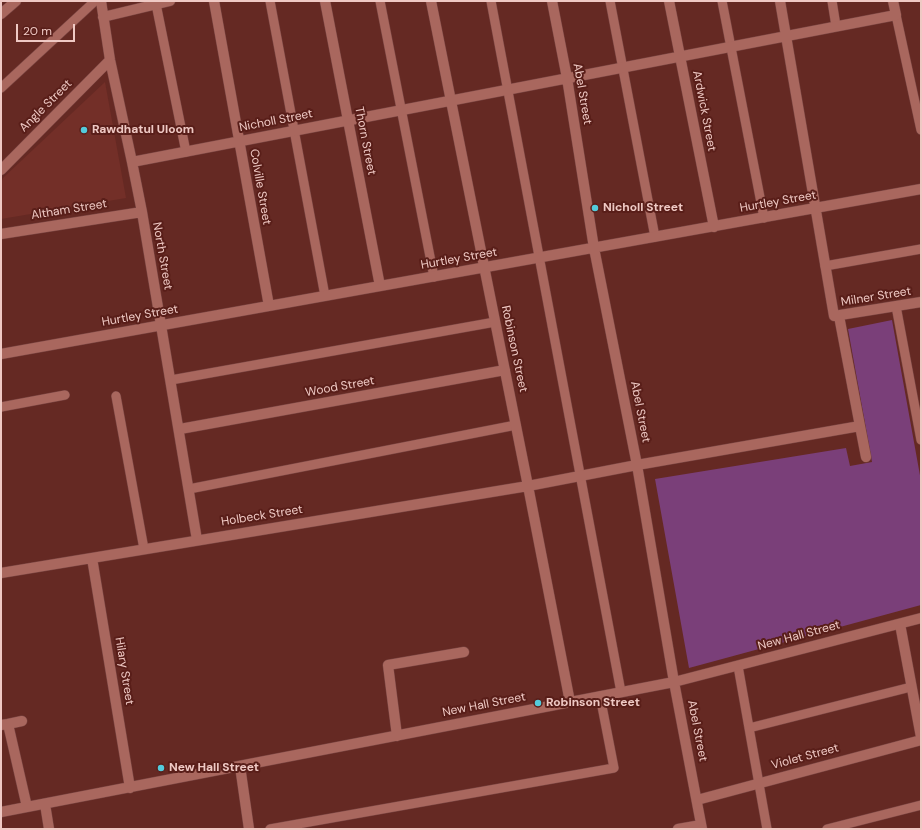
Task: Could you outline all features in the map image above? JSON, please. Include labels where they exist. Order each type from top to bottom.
[{"type":"street","points":[[1,14],[16,1]]},
{"type":"street","name":"North Street","points":[[101,1],[110,60],[142,212],[180,429],[197,540]]},
{"type":"street","points":[[103,17],[170,1]]},
{"type":"street","name":"Colville Street","points":[[214,1],[269,306]]},
{"type":"street","name":"Thorn Street","points":[[325,1],[380,286]]},
{"type":"street","name":"Robinson Street","points":[[431,1],[570,702]]},
{"type":"street","name":"Abel Street","points":[[552,1],[567,78],[594,248],[637,465],[674,682],[701,827]]},
{"type":"street","name":"Ardwick Street","points":[[669,1],[714,227]]},
{"type":"street","points":[[780,1],[825,266],[837,316],[866,457]]},
{"type":"street","points":[[894,1],[896,15]]},
{"type":"street","name":"Nicholl Street","points":[[132,162],[896,15]]},
{"type":"street","name":"Angle Street","points":[[1,170],[110,60]]},
{"type":"street","name":"Hurtley Street","points":[[1,354],[921,189]]},
{"type":"street","name":"Altham Street","points":[[1,234],[142,212]]},
{"type":"street","name":"Milner Street","points":[[837,316],[921,302]]},
{"type":"street","name":"Wood Street","points":[[180,429],[505,370]]},
{"type":"street","name":"Holbeck Street","points":[[1,574],[197,540],[528,486],[637,465],[860,426]]},
{"type":"street","name":"Hilary Street","points":[[92,558],[130,788]]},
{"type":"street","name":"New Hall Street","points":[[1,812],[674,682],[921,618]]},
{"type":"street","points":[[900,624],[921,737]]},
{"type":"street","points":[[397,736],[388,665],[464,652]]},
{"type":"street","points":[[22,722],[5,724],[27,808]]},
{"type":"street","name":"Violet Street","points":[[696,800],[921,740]]},
{"type":"street","points":[[240,766],[249,829]]},
{"type":"street","points":[[45,804],[49,829]]},
{"type":"street","points":[[678,829],[701,827]]},
{"type":"lane","points":[[1,88],[95,1]]},
{"type":"lane","points":[[270,1],[325,296]]},
{"type":"lane","points":[[380,1],[434,277]]},
{"type":"lane","points":[[491,1],[621,692]]},
{"type":"lane","points":[[610,1],[655,237]]},
{"type":"lane","points":[[722,1],[764,218]]},
{"type":"lane","points":[[832,1],[836,26]]},
{"type":"lane","points":[[156,4],[186,152]]},
{"type":"lane","points":[[896,15],[921,130]]},
{"type":"lane","points":[[825,266],[921,249]]},
{"type":"lane","points":[[896,306],[921,440]]},
{"type":"lane","points":[[171,380],[495,322]]},
{"type":"lane","points":[[1,406],[65,395]]},
{"type":"lane","points":[[116,396],[144,549]]},
{"type":"lane","points":[[189,489],[516,425]]},
{"type":"lane","points":[[738,666],[767,829]]},
{"type":"lane","points":[[749,728],[911,687]]},
{"type":"lane","points":[[270,829],[614,768],[600,696]]},
{"type":"lane","points":[[828,829],[921,805]]},
{"type":"shaded area","name":"Rawdhatul Uloom","points":[[105,82],[126,198],[1,219],[1,183],[3,178]]},
{"type":"shaded area","points":[[892,320],[921,481],[921,605],[689,668],[655,479],[846,448],[850,466],[872,462],[848,329]]},
{"type":"place","name":"Rawdhatul Uloom","points":[[84,130]]},
{"type":"place","name":"Nicholl Street","points":[[595,208]]},
{"type":"place","name":"Robinson Street","points":[[538,703]]},
{"type":"place","name":"New Hall Street","points":[[161,768]]}]
